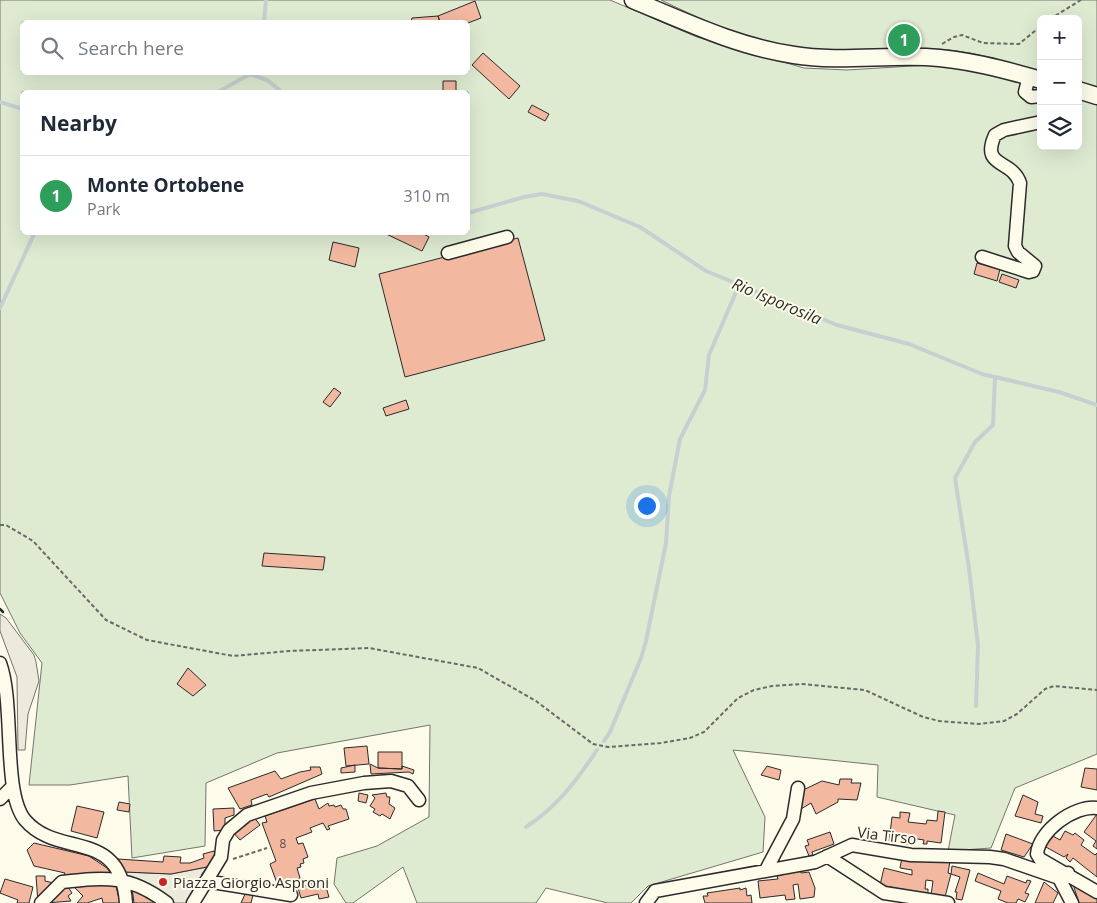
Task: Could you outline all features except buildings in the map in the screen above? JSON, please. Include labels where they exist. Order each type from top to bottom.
[{"type":"main road","points":[[633,0],[701,28],[772,51],[795,56],[927,57],[983,64],[1035,78]]},
{"type":"main road","points":[[1082,91],[1097,96]]},
{"type":"street","points":[[1035,78],[1026,92],[1031,97],[1037,96]]},
{"type":"street","points":[[982,257],[1029,272],[1033,271],[1035,266],[1018,252],[1015,246],[1020,183],[1017,175],[994,159],[990,152],[995,135],[1004,130],[1037,123]]},
{"type":"street","points":[[448,253],[507,237]]},
{"type":"street","points":[[0,663],[8,709],[15,804],[27,822],[45,834],[101,852],[109,859],[121,879],[126,903]]},
{"type":"street","points":[[193,903],[221,857],[223,840],[229,830],[247,815],[311,793],[364,783],[391,781],[408,786],[419,800]]},
{"type":"street","points":[[0,799],[13,786]]},
{"type":"street","points":[[766,870],[793,820],[798,788]]},
{"type":"street","points":[[1072,903],[1063,875],[1040,859],[1037,854],[1038,848],[1054,827],[1068,816],[1089,807],[1097,808]]},
{"type":"street","name":"Via Tirso","points":[[646,903],[655,891],[815,862],[852,845],[911,855],[1004,859],[1063,875],[1097,892]]},
{"type":"street","points":[[827,856],[884,893],[948,903]]},
{"type":"street","points":[[42,903],[62,882],[121,879],[140,885],[167,903]]},
{"type":"street","points":[[206,881],[291,895]]},
{"type":"path","points":[[1057,15],[1081,0]]},
{"type":"path","points":[[927,57],[944,42],[954,37],[962,35],[983,43],[1019,44],[1037,29]]},
{"type":"path","points":[[0,525],[6,525],[33,541],[106,620],[147,640],[233,656],[289,651],[369,648],[478,668],[536,701],[592,744],[608,746],[661,743],[690,738],[704,732],[738,698],[754,690],[772,686],[802,684],[865,690],[923,717],[939,721],[979,724],[1004,721],[1018,714],[1045,689],[1054,686],[1097,690]]},
{"type":"path","points":[[216,865],[267,848]]},
{"type":"green space","points":[[0,0],[610,0],[697,37],[804,68],[847,70],[928,65],[993,73],[1037,85],[1037,150],[1082,150],[1082,98],[1097,103],[1097,754],[1015,788],[991,848],[948,851],[955,815],[877,797],[878,765],[733,750],[765,817],[763,852],[648,886],[631,903],[608,903],[546,888],[536,903],[417,903],[403,867],[353,903],[346,903],[334,884],[337,858],[377,846],[429,817],[430,725],[277,753],[206,783],[205,846],[132,858],[128,776],[70,785],[29,785],[42,663],[20,633],[0,593]]},
{"type":"green space","points":[[661,0],[1097,0],[1097,89],[1082,84],[1082,15],[1037,15],[1037,71],[961,51],[915,49],[816,50],[796,48],[756,39],[698,17]]},
{"type":"shaded area","points":[[0,614],[6,618],[34,655],[36,662],[39,681],[28,714],[25,750],[18,750],[17,677],[0,631]]},
{"type":"shaded area","name":"Piazza Giorgio Asproni","points":[[207,867],[201,875],[206,877],[190,903],[158,903],[137,889],[124,872],[171,874]]},
{"type":"waterway","points":[[264,20],[266,0]]},
{"type":"waterway","name":"Rio Isporosila","points":[[222,90],[248,75]]},
{"type":"waterway","name":"Rio Isporosila","points":[[253,75],[267,80],[280,90]]},
{"type":"waterway","name":"Rio Isporosila","points":[[0,102],[20,108]]},
{"type":"waterway","name":"Rio Isporosila","points":[[470,212],[524,197],[542,194],[578,201],[640,227],[706,271],[837,325],[909,344],[982,374],[1059,392],[1097,405]]},
{"type":"waterway","points":[[0,308],[34,235]]},
{"type":"waterway","points":[[604,741],[610,732],[641,658],[646,641],[666,543],[669,496],[680,439],[705,390],[709,355],[739,285]]},
{"type":"waterway","points":[[976,706],[978,646],[969,568],[955,478],[975,442],[993,425],[995,377]]},
{"type":"waterway","points":[[526,827],[557,802],[582,772],[597,750]]},
{"type":"wall","points":[[0,609],[3,612]]},
{"type":"place","name":"Monte Ortobene","points":[[904,40]]},
{"type":"place","name":"Piazza Giorgio Asproni","points":[[163,882]]}]
